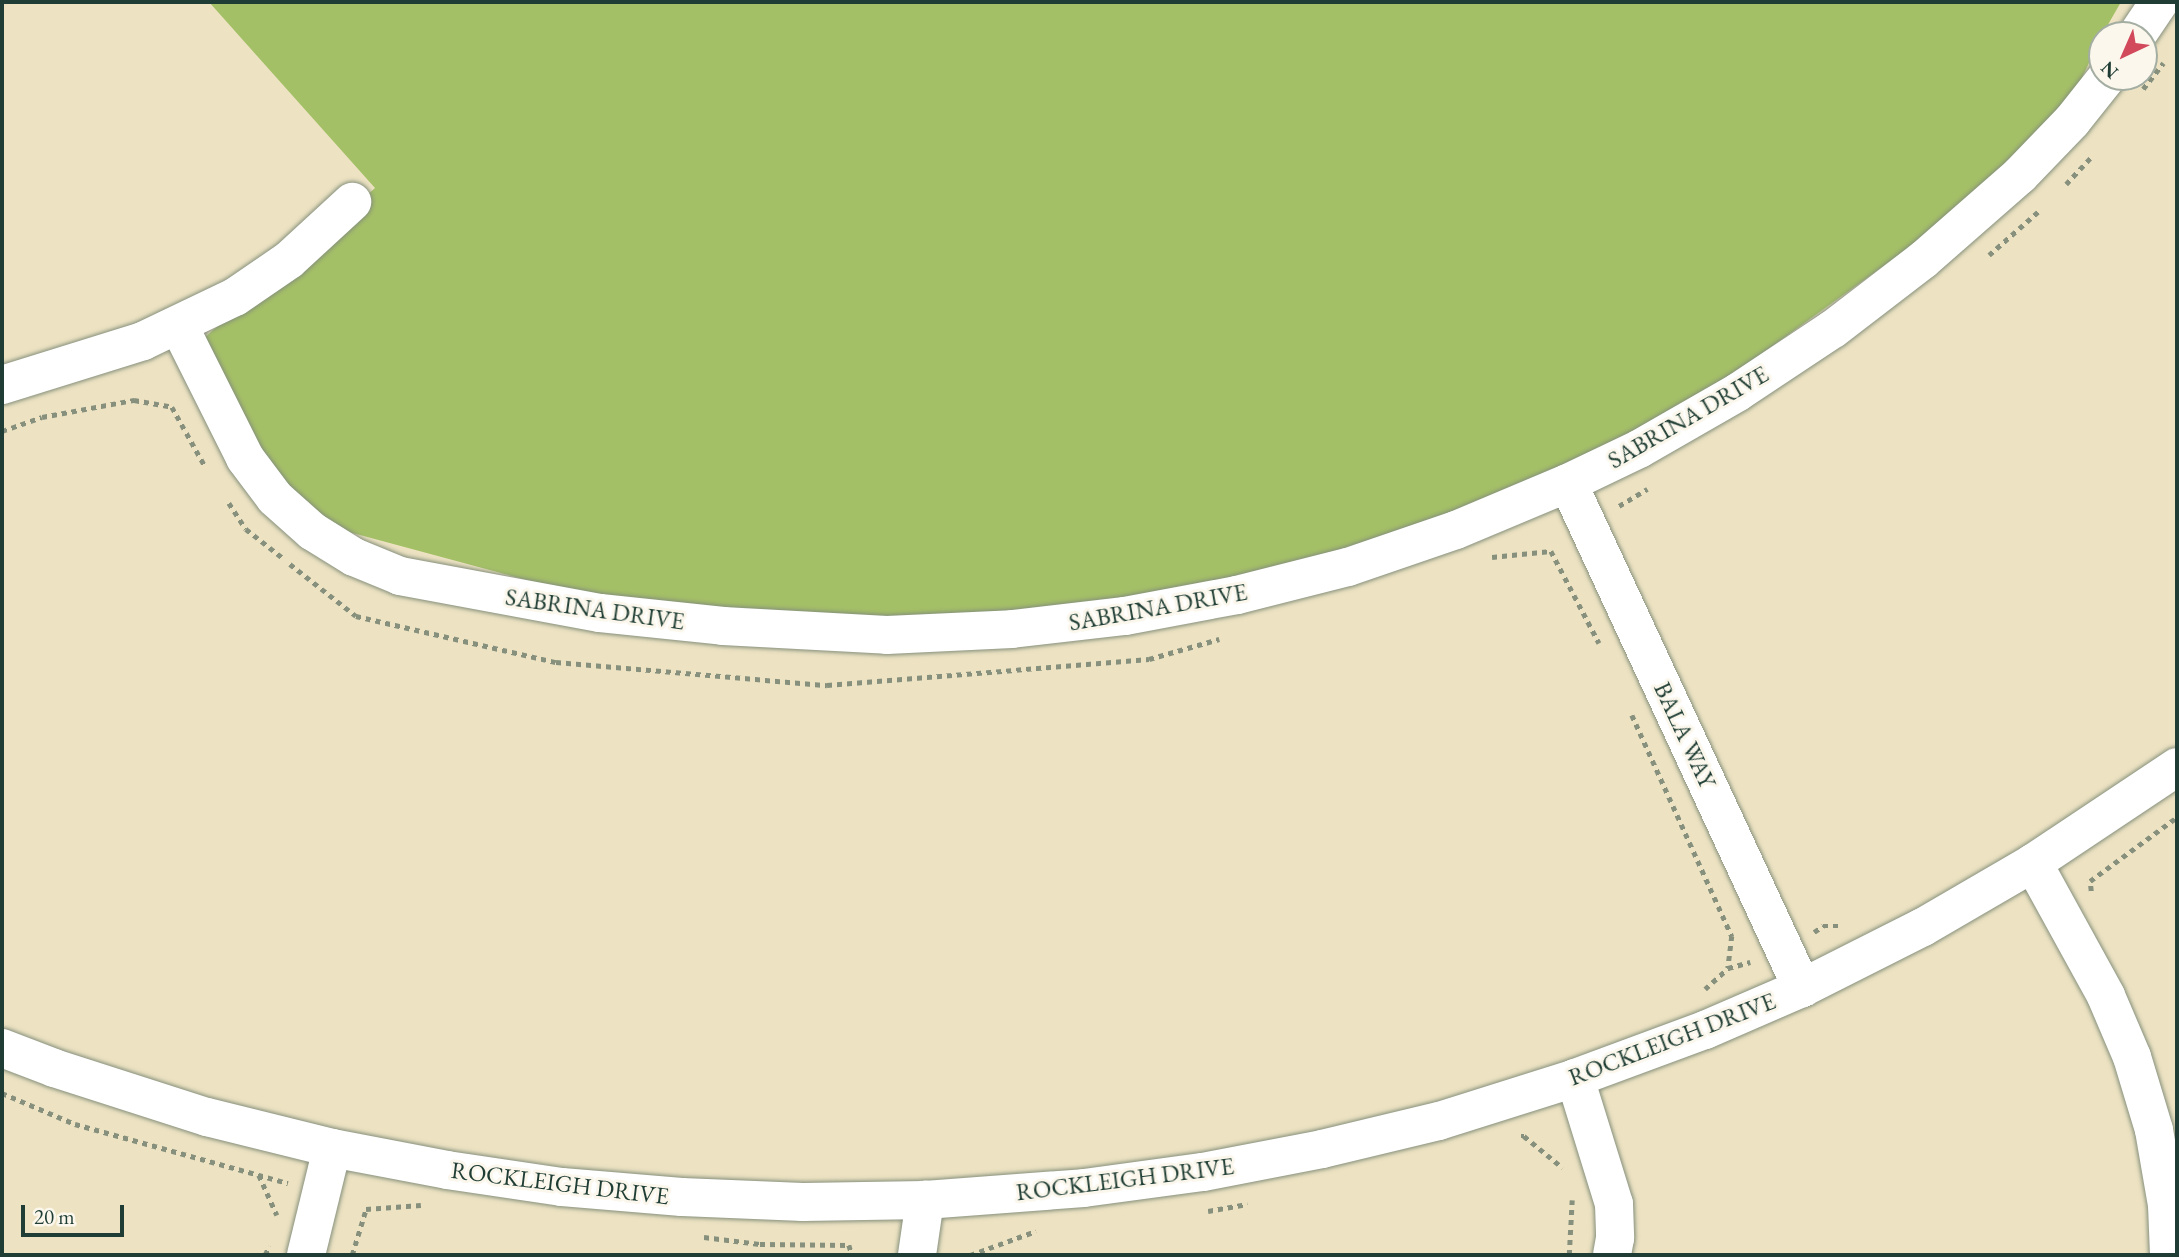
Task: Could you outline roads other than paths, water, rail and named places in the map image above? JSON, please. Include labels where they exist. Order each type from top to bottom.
[{"type":"street","points":[[2146,21],[2159,2]]},
{"type":"street","name":"SABRINA DRIVE","points":[[179,326],[245,458],[275,498],[312,531],[354,557],[400,576],[478,593],[628,616],[723,626],[887,635],[1012,629],[1125,616],[1237,596],[1348,567],[1456,530],[1568,483],[1639,449],[1738,392],[1833,329],[1923,260],[2020,175],[2072,121],[2096,91]]},
{"type":"street","points":[[2,385],[143,341],[235,297],[289,260],[352,202]]},
{"type":"street","name":"BALA WAY","points":[[1568,483],[1802,988]]},
{"type":"street","name":"ROCKLEIGH DRIVE","points":[[2,1048],[54,1068],[207,1117],[332,1148],[447,1170],[562,1187],[656,1195],[803,1202],[925,1200],[1084,1188],[1203,1172],[1322,1149],[1439,1121],[1575,1079],[1705,1030],[1802,988],[1923,927],[2034,863],[2177,767]]},
{"type":"street","points":[[2034,863],[2106,996],[2132,1057],[2154,1130],[2167,1205],[2169,1255]]},
{"type":"street","points":[[1575,1079],[1614,1204],[1612,1255]]},
{"type":"street","points":[[306,1255],[332,1148]]},
{"type":"street","points":[[916,1255],[925,1200]]}]
